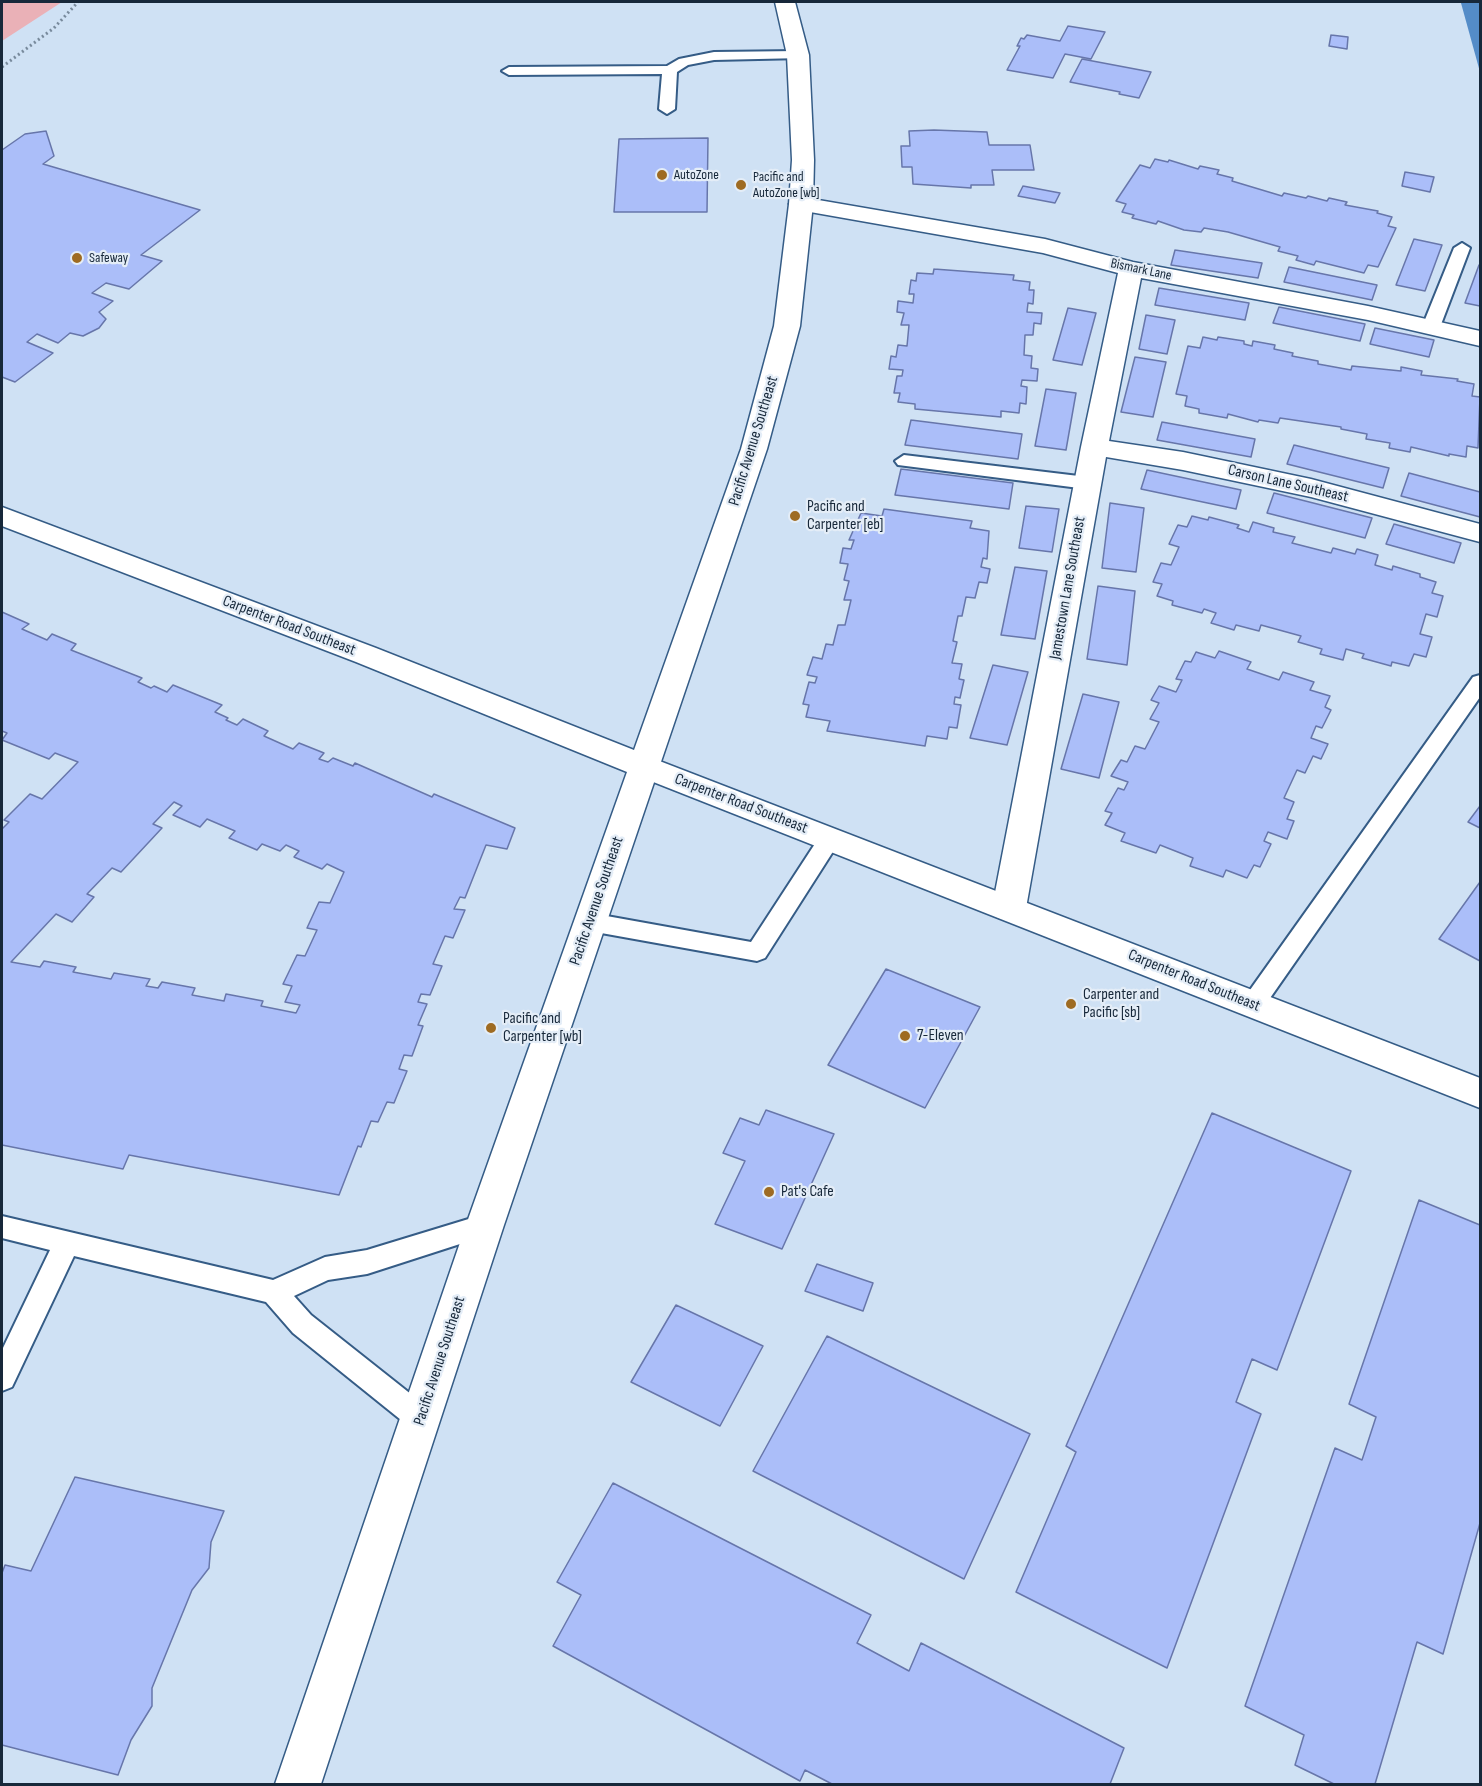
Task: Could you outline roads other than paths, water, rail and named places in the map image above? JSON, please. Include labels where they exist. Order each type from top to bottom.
[{"type":"main road","name":"Pacific Avenue Southeast","points":[[298,1785],[485,1224],[754,449],[787,326],[801,204],[803,160],[798,55],[785,2]]},
{"type":"main road","name":"Bismark Lane","points":[[801,204],[1046,246],[1131,269],[1480,338]]},
{"type":"main road","name":"Jamestown Lane Southeast","points":[[1009,908],[1087,483],[1131,269]]},
{"type":"main road","name":"Carson Lane Southeast","points":[[1094,447],[1183,460],[1311,488],[1480,533]]},
{"type":"main road","name":"Carpenter Road Southeast","points":[[2,516],[355,651],[1480,1093]]},
{"type":"lane","points":[[509,71],[670,70],[684,62],[714,56],[798,55]]},
{"type":"lane","points":[[667,109],[670,70]]},
{"type":"lane","points":[[1431,327],[1462,249]]},
{"type":"lane","points":[[904,461],[1087,483]]},
{"type":"lane","points":[[1253,1004],[1480,682]]},
{"type":"lane","points":[[590,922],[757,952],[831,839]]},
{"type":"lane","points":[[274,1292],[326,1269],[367,1262],[485,1224]]},
{"type":"lane","points":[[2,1227],[274,1292],[302,1324],[421,1419]]},
{"type":"lane","points":[[2,1378],[67,1243]]},
{"type":"water","points":[[1480,2],[1480,72],[1461,3]]},
{"type":"place","name":"AutoZone","points":[[662,175]]},
{"type":"place","name":"Pacific and AutoZone [wb]","points":[[741,185]]},
{"type":"place","name":"Safeway","points":[[77,258]]},
{"type":"place","name":"Pacific and Carpenter [eb]","points":[[795,516]]},
{"type":"place","name":"Carpenter and Pacific [sb]","points":[[1071,1004]]},
{"type":"place","name":"Pacific and Carpenter [wb]","points":[[491,1028]]},
{"type":"place","name":"7-Eleven","points":[[905,1036]]},
{"type":"place","name":"Pat's Cafe","points":[[769,1192]]}]
